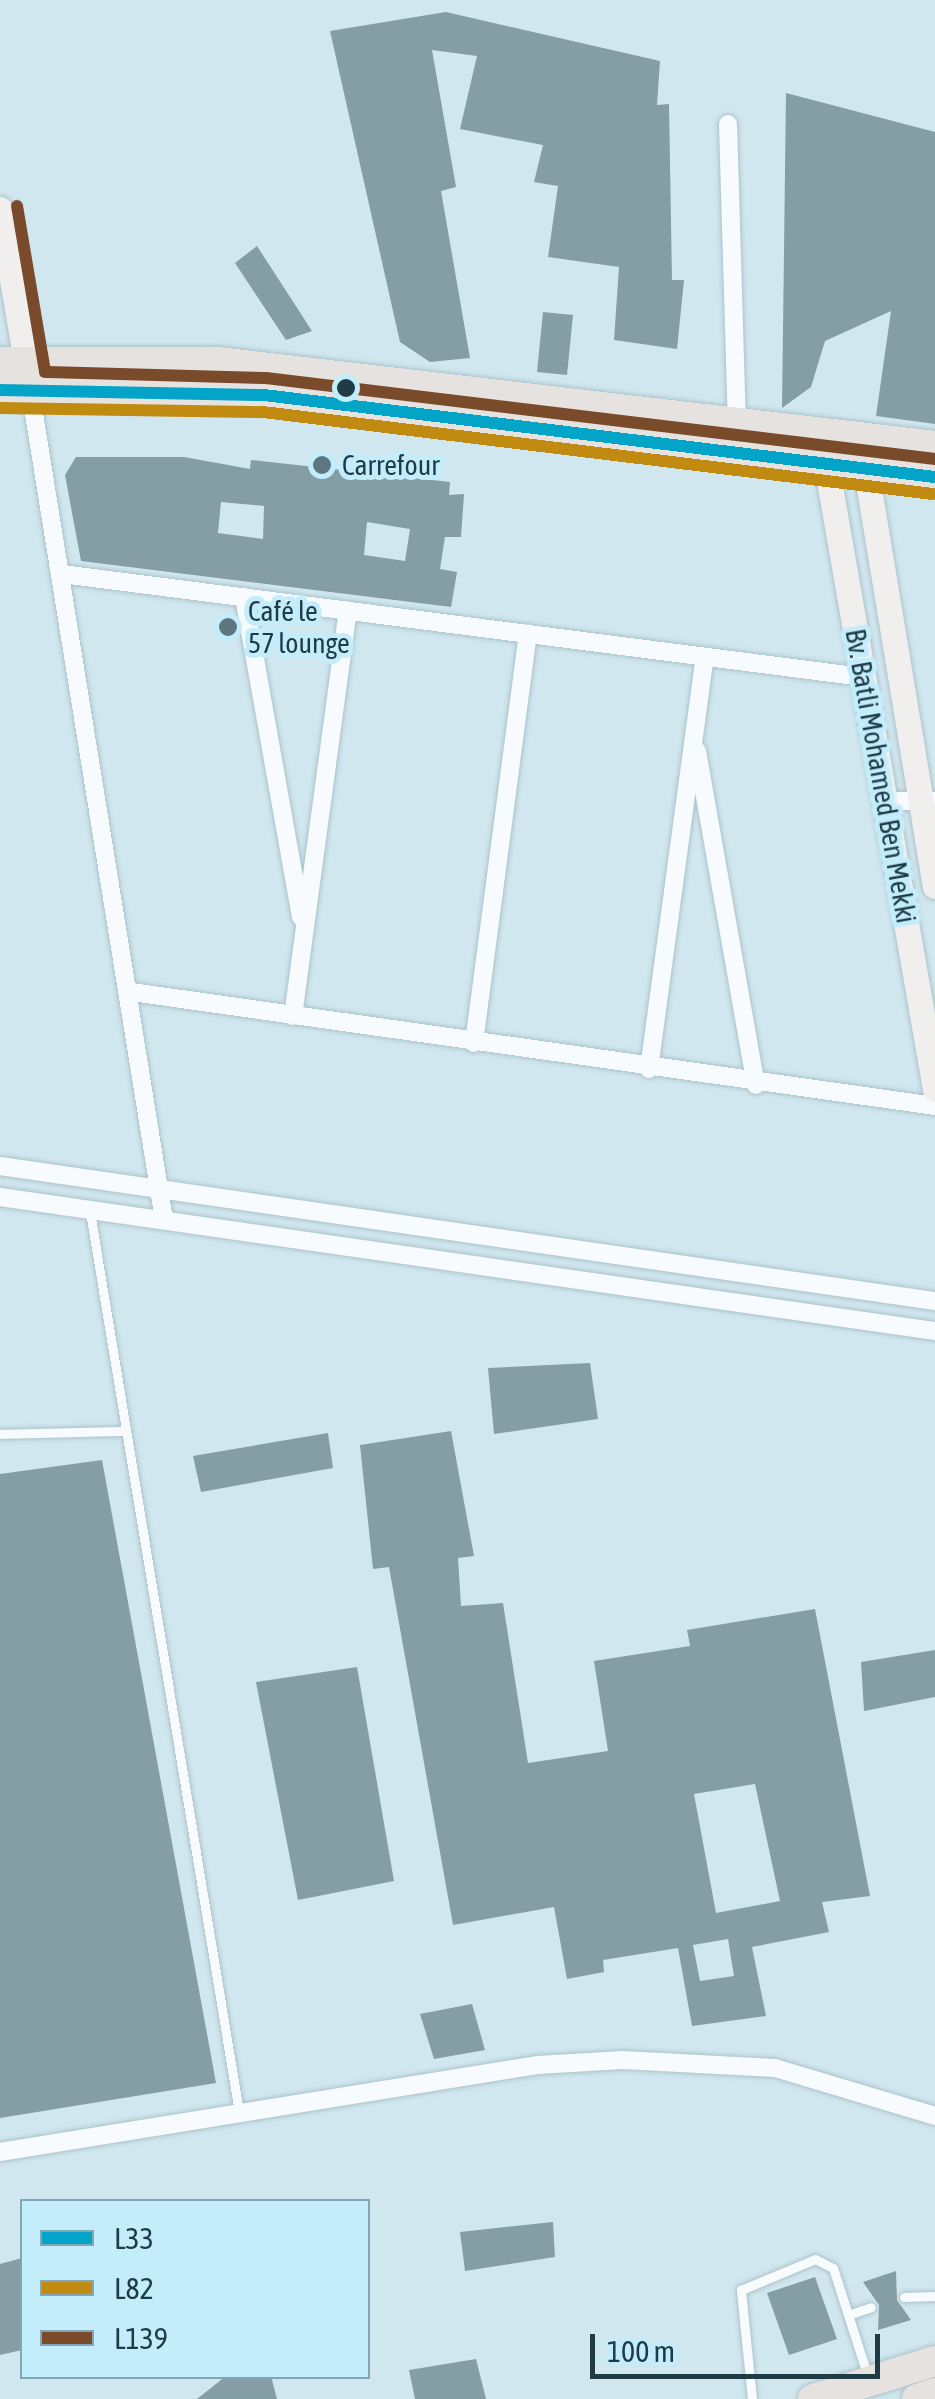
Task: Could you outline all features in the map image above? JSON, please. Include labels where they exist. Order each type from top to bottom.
[{"type":"main road","points":[[14,375],[218,362],[935,446]]},
{"type":"main road","points":[[14,375],[264,395],[935,477]]},
{"type":"main road","points":[[814,2399],[935,2361]]},
{"type":"main road","points":[[916,2399],[935,2393]]},
{"type":"street","points":[[728,124],[737,421]]},
{"type":"street","points":[[0,208],[14,375],[62,574],[132,992],[164,1220]]},
{"type":"street","name":"Bv. Batli Mohamed Ben Mekki","points":[[821,432],[886,802],[926,981],[935,1088]]},
{"type":"street","name":"Bv. Batli Mohamed Ben Mekki","points":[[860,436],[928,800],[935,886]]},
{"type":"street","points":[[62,574],[864,677]]},
{"type":"street","points":[[244,598],[304,936]]},
{"type":"street","points":[[293,1016],[348,611]]},
{"type":"street","points":[[474,1043],[528,634]]},
{"type":"street","points":[[649,1069],[705,657]]},
{"type":"street","points":[[694,735],[756,1085]]},
{"type":"street","points":[[886,802],[928,800]]},
{"type":"street","points":[[132,992],[756,1085],[935,1106]]},
{"type":"street","points":[[0,1166],[935,1301]]},
{"type":"street","points":[[0,1197],[935,1331]]},
{"type":"street","points":[[0,2152],[537,2065],[699,2060],[847,2084],[935,2116]]},
{"type":"lane","points":[[90,1210],[239,2112]]},
{"type":"lane","points":[[0,1434],[126,1430]]},
{"type":"lane","points":[[752,2399],[740,2341],[746,2283],[826,2259],[870,2382]]},
{"type":"lane","points":[[904,2297],[935,2296]]},
{"type":"lane","points":[[848,2315],[871,2307]]},
{"type":"building","points":[[446,12],[660,61],[657,105],[669,104],[672,280],[684,280],[677,349],[614,340],[619,267],[548,257],[558,186],[534,182],[543,145],[460,129],[477,56],[432,50],[456,187],[441,191],[470,358],[430,362],[400,342],[330,31]]},
{"type":"building","points":[[786,93],[935,132],[935,424],[876,416],[891,311],[825,341],[811,387],[782,408]]},
{"type":"building","points":[[257,246],[312,331],[286,340],[235,263]]},
{"type":"building","points":[[543,312],[573,315],[567,375],[537,372]]},
{"type":"building","points":[[76,457],[184,457],[250,469],[251,460],[450,482],[449,495],[464,494],[461,537],[445,537],[440,569],[457,572],[451,607],[81,561],[65,475]],"holes":[[[221,502],[264,506],[263,539],[218,533]],[[367,522],[410,529],[405,561],[364,555]]]},
{"type":"building","points":[[590,1363],[598,1419],[494,1434],[488,1368]]},
{"type":"building","points":[[451,1431],[474,1556],[458,1558],[461,1606],[503,1603],[528,1763],[608,1751],[594,1661],[690,1646],[687,1630],[815,1609],[870,1896],[822,1902],[829,1932],[752,1947],[766,2016],[692,2026],[678,1948],[603,1960],[604,1972],[567,1979],[554,1907],[453,1925],[389,1567],[373,1569],[360,1445]],"holes":[[[755,1784],[780,1901],[716,1913],[694,1794]],[[728,1939],[734,1976],[700,1981],[693,1945]]]},
{"type":"building","points":[[328,1433],[333,1468],[201,1492],[193,1456]]},
{"type":"building","points":[[102,1460],[216,2083],[0,2118],[0,1474]]},
{"type":"building","points":[[935,1650],[935,1697],[864,1711],[861,1662]]},
{"type":"building","points":[[357,1667],[394,1881],[298,1900],[256,1682]]},
{"type":"building","points":[[472,2004],[485,2050],[434,2059],[420,2014]]},
{"type":"building","points":[[553,2222],[555,2257],[465,2271],[460,2232]]},
{"type":"building","points":[[20,2259],[20,2350],[0,2355],[0,2264]]},
{"type":"building","points":[[896,2271],[897,2300],[911,2320],[878,2330],[879,2305],[863,2282]]},
{"type":"building","points":[[815,2277],[837,2339],[789,2355],[767,2293]]},
{"type":"building","points":[[476,2359],[486,2399],[415,2399],[409,2370]]},
{"type":"building","points":[[222,2379],[272,2379],[277,2399],[197,2399]]},
{"type":"transit line","name":"L139","points":[[17,206],[45,372],[266,378],[935,459]]},
{"type":"transit line","name":"L33","points":[[0,390],[264,395],[935,477]]},
{"type":"transit line","name":"L82","points":[[0,408],[263,412],[933,494]]},
{"type":"place","name":"Carrefour","points":[[322,465]]},
{"type":"place","name":"Café le 57 lounge","points":[[228,627]]}]
